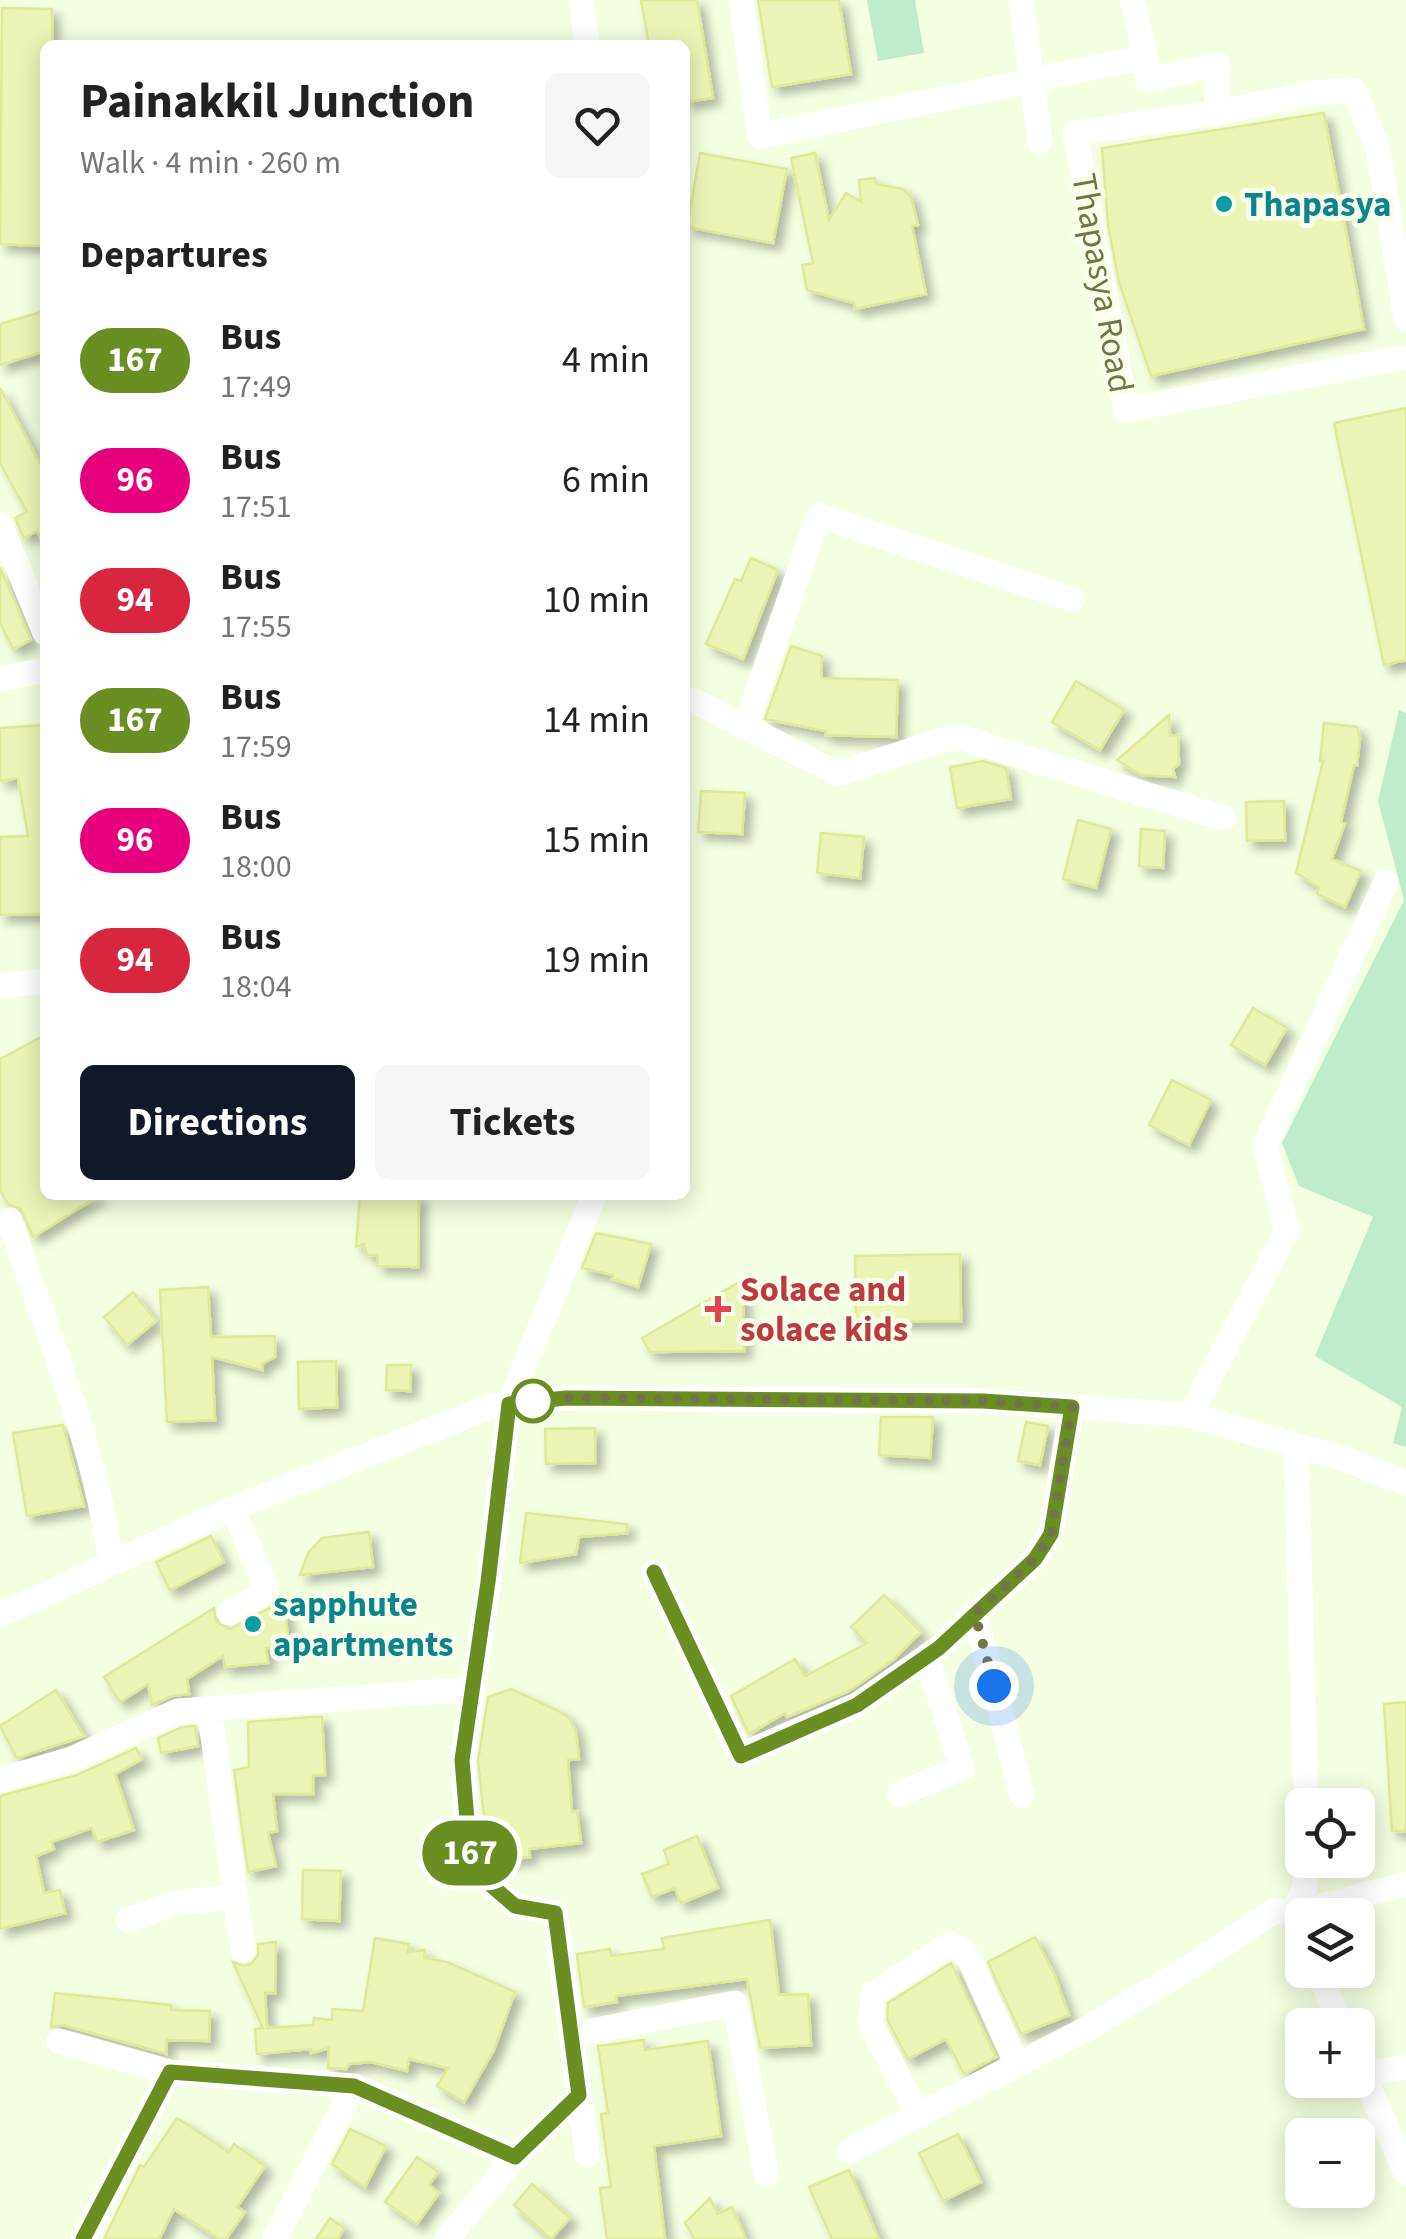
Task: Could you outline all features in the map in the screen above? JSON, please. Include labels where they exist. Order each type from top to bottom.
[{"type":"street","points":[[581,0],[586,40]]},
{"type":"street","points":[[742,0],[748,69],[760,136],[1146,57]]},
{"type":"street","points":[[1021,0],[1040,141]]},
{"type":"street","points":[[1132,0],[1146,57],[1147,80],[1218,65],[1216,112]]},
{"type":"street","name":"Thapasya Road","points":[[1406,320],[1376,146],[1354,90],[1312,93],[1075,134],[1126,410],[1406,357]]},
{"type":"street","points":[[745,727],[819,515],[1072,599]]},
{"type":"street","points":[[0,524],[40,621]]},
{"type":"street","points":[[0,679],[40,671]]},
{"type":"street","points":[[690,701],[838,774],[956,736],[1224,818]]},
{"type":"street","points":[[1190,1415],[1287,1231],[1265,1144],[1386,882]]},
{"type":"street","points":[[0,986],[40,982]]},
{"type":"street","points":[[587,2155],[555,1913],[515,1906],[471,1868],[462,1760],[509,1404],[592,1200]]},
{"type":"street","points":[[10,1220],[72,1398],[93,1474],[111,1564]]},
{"type":"street","points":[[0,1615],[233,1508],[492,1406],[566,1398],[983,1401],[1190,1415],[1344,1459],[1406,1483]]},
{"type":"street","points":[[654,1572],[741,1756],[857,1705],[927,1656],[1035,1559],[1051,1534],[1072,1407]]},
{"type":"street","points":[[1296,1446],[1306,1788]]},
{"type":"street","points":[[229,1613],[267,1591],[233,1508]]},
{"type":"street","points":[[975,1614],[1022,1794]]},
{"type":"street","points":[[900,1794],[962,1768],[927,1656]]},
{"type":"street","points":[[0,1780],[72,1759],[178,1711],[473,1689]]},
{"type":"street","points":[[209,1708],[243,1950]]},
{"type":"street","points":[[1368,1898],[1406,1884]]},
{"type":"street","points":[[128,1920],[175,1903],[236,1897]]},
{"type":"street","points":[[850,2151],[1103,2018],[1274,1911],[1285,1917]]},
{"type":"street","points":[[918,2116],[870,2022],[870,2006],[873,1994],[950,1944],[968,1958],[1016,2065]]},
{"type":"street","points":[[571,2035],[736,2003],[766,2174]]},
{"type":"street","points":[[59,2041],[170,2072],[354,2086],[515,2157]]},
{"type":"street","points":[[1375,2068],[1406,2067]]},
{"type":"street","points":[[83,2239],[170,2072]]},
{"type":"street","points":[[275,2239],[354,2086]]},
{"type":"street","points":[[448,2239],[515,2157],[579,2095]]},
{"type":"street","points":[[1373,2098],[1406,2174]]},
{"type":"green space","points":[[867,0],[915,0],[924,53],[878,61]]},
{"type":"green space","points":[[1399,710],[1406,713],[1406,1447],[1393,1443],[1402,1407],[1315,1356],[1373,1217],[1299,1186],[1282,1143],[1404,900],[1378,801]]},
{"type":"building","points":[[641,0],[697,0],[713,98],[690,101],[690,40],[648,40]]},
{"type":"building","points":[[758,0],[839,0],[851,74],[772,87]]},
{"type":"building","points":[[2,8],[52,9],[52,40],[40,40],[40,246],[0,244]]},
{"type":"building","name":"Thapasya","points":[[1324,113],[1364,329],[1151,376],[1119,282],[1108,225],[1102,148]]},
{"type":"building","points":[[700,153],[787,169],[773,243],[690,228]]},
{"type":"building","points":[[815,153],[829,220],[846,193],[861,202],[859,180],[875,178],[876,184],[903,189],[911,197],[918,225],[912,226],[926,294],[855,309],[854,303],[807,290],[802,265],[813,263],[791,158]]},
{"type":"building","points":[[40,312],[40,353],[0,365],[0,324]]},
{"type":"building","points":[[0,388],[40,464],[40,537],[37,531],[24,538],[15,518],[27,512],[0,463]]},
{"type":"building","points":[[1406,408],[1406,660],[1384,665],[1334,423]]},
{"type":"building","points":[[751,558],[778,570],[743,659],[706,644],[735,579],[741,581]]},
{"type":"building","points":[[0,567],[31,640],[13,649],[0,623]]},
{"type":"building","points":[[791,646],[822,656],[821,678],[898,680],[896,737],[826,735],[826,731],[765,719]]},
{"type":"building","points":[[1076,681],[1124,710],[1100,750],[1052,722]]},
{"type":"building","points":[[1169,715],[1170,736],[1178,735],[1179,764],[1173,769],[1175,777],[1141,775],[1117,760]]},
{"type":"building","points":[[1324,723],[1357,727],[1360,738],[1357,765],[1341,822],[1345,823],[1332,859],[1361,871],[1345,907],[1317,894],[1319,887],[1296,873],[1323,761]]},
{"type":"building","points":[[40,725],[40,914],[0,915],[0,837],[28,836],[18,778],[0,781],[0,728]]},
{"type":"building","points":[[983,761],[1006,768],[1011,799],[957,808],[950,767]]},
{"type":"building","points":[[701,791],[745,793],[742,834],[698,832]]},
{"type":"building","points":[[1284,801],[1285,840],[1247,841],[1246,802]]},
{"type":"building","points":[[1078,820],[1111,829],[1096,888],[1063,879]]},
{"type":"building","points":[[1141,829],[1165,831],[1163,868],[1139,866]]},
{"type":"building","points":[[821,833],[864,837],[860,878],[817,873]]},
{"type":"building","points":[[1253,1008],[1287,1028],[1265,1065],[1231,1045]]},
{"type":"building","points":[[40,1038],[40,1200],[92,1200],[33,1237],[21,1209],[8,1204],[0,1190],[0,1059]]},
{"type":"building","points":[[1172,1080],[1211,1100],[1189,1145],[1149,1125]]},
{"type":"building","points":[[360,1200],[419,1200],[418,1267],[377,1266],[378,1255],[367,1255],[364,1244],[356,1247]]},
{"type":"building","points":[[596,1233],[651,1244],[638,1287],[612,1279],[613,1275],[582,1268]]},
{"type":"building","points":[[960,1254],[961,1321],[856,1322],[855,1256]]},
{"type":"building","name":"Solace and solace kids","points":[[743,1280],[744,1351],[650,1352],[642,1338]]},
{"type":"building","points":[[208,1287],[211,1337],[275,1336],[275,1357],[262,1364],[262,1370],[212,1357],[215,1420],[167,1422],[160,1290]]},
{"type":"building","points":[[133,1292],[156,1321],[127,1345],[104,1317]]},
{"type":"building","points":[[336,1361],[337,1407],[299,1409],[298,1362]]},
{"type":"building","points":[[387,1365],[411,1365],[410,1391],[386,1390]]},
{"type":"building","points":[[881,1417],[933,1417],[930,1458],[879,1455]]},
{"type":"building","points":[[1026,1422],[1048,1426],[1040,1465],[1018,1461]]},
{"type":"building","points":[[63,1425],[84,1506],[27,1516],[13,1433]]},
{"type":"building","points":[[595,1428],[595,1463],[546,1464],[545,1429]]},
{"type":"building","points":[[526,1513],[627,1524],[627,1533],[579,1537],[576,1554],[520,1563]]},
{"type":"building","points":[[369,1532],[373,1567],[300,1575],[308,1553],[322,1538]]},
{"type":"building","points":[[211,1536],[224,1562],[170,1590],[156,1562]]},
{"type":"building","points":[[283,1594],[289,1646],[266,1648],[268,1663],[225,1667],[223,1656],[187,1679],[189,1694],[152,1705],[148,1684],[120,1702],[104,1677],[214,1608],[216,1622],[230,1629],[275,1605]]},
{"type":"building","points":[[884,1595],[921,1632],[893,1660],[849,1691],[787,1717],[785,1713],[749,1734],[731,1696],[795,1659],[805,1676],[867,1643],[851,1627]]},
{"type":"building","points":[[511,1689],[568,1717],[576,1731],[579,1759],[568,1760],[572,1812],[577,1811],[581,1843],[529,1849],[530,1857],[489,1862],[478,1761],[488,1697]]},
{"type":"building","points":[[56,1690],[84,1736],[17,1758],[0,1726]]},
{"type":"building","points":[[1406,1702],[1406,1831],[1392,1831],[1384,1704]]},
{"type":"building","points":[[322,1717],[325,1775],[313,1775],[313,1794],[273,1794],[277,1831],[268,1833],[276,1866],[248,1872],[234,1770],[249,1767],[248,1722]]},
{"type":"building","points":[[195,1726],[198,1746],[161,1753],[158,1738],[182,1727]]},
{"type":"building","points":[[136,1748],[142,1759],[115,1774],[134,1830],[97,1842],[92,1828],[51,1842],[54,1849],[36,1856],[44,1893],[60,1890],[65,1913],[0,1929],[0,1796],[77,1775]]},
{"type":"building","points":[[697,1836],[718,1888],[681,1903],[675,1888],[652,1897],[642,1874],[669,1864],[664,1850]]},
{"type":"building","points":[[303,1870],[341,1871],[339,1921],[302,1919]]},
{"type":"building","points":[[770,1920],[779,1995],[808,1994],[811,2045],[760,2048],[747,1979],[616,1996],[617,2002],[584,2007],[577,1954],[610,1949],[611,1956],[664,1949],[662,1938]]},
{"type":"building","points":[[1035,1937],[1069,2015],[1021,2034],[988,1962]]},
{"type":"building","points":[[375,1938],[409,1944],[408,1952],[425,1950],[424,1958],[447,1962],[515,1992],[494,2050],[464,2102],[437,2086],[448,2068],[409,2059],[407,2071],[371,2062],[349,2064],[346,2069],[328,2068],[329,2048],[311,2053],[311,2049],[257,2054],[255,2029],[263,2028],[233,1962],[244,1966],[252,1963],[258,1955],[258,1944],[276,1942],[275,1993],[265,1993],[267,2028],[313,2025],[314,2018],[332,2020],[332,2009],[363,2011]]},
{"type":"building","points":[[951,1963],[996,2057],[964,2074],[946,2039],[908,2059],[887,2019],[888,2003]]},
{"type":"building","points":[[55,1993],[171,2005],[171,2010],[210,2011],[209,2041],[167,2040],[166,2054],[63,2025],[51,2027]]},
{"type":"building","points":[[644,2040],[645,2050],[708,2041],[721,2136],[654,2146],[665,2239],[607,2239],[600,2188],[611,2187],[601,2114],[608,2113],[598,2046]]},
{"type":"building","points":[[177,2118],[229,2152],[234,2144],[265,2166],[237,2207],[245,2212],[226,2239],[219,2239],[174,2209],[159,2239],[104,2239],[140,2165],[144,2167]]},
{"type":"building","points":[[350,2129],[386,2146],[365,2187],[332,2164]]},
{"type":"building","points":[[958,2134],[981,2182],[943,2201],[919,2153]]},
{"type":"building","points":[[417,2157],[438,2172],[429,2185],[439,2193],[417,2224],[385,2202]]},
{"type":"building","points":[[849,2170],[879,2239],[832,2239],[809,2187]]},
{"type":"building","points":[[532,2184],[570,2218],[551,2239],[514,2205]]},
{"type":"building","points":[[710,2198],[717,2214],[732,2207],[746,2239],[695,2239],[685,2223]]},
{"type":"building","points":[[330,2218],[344,2228],[338,2239],[316,2239]]},
{"type":"bus line","name":"167","points":[[83,2239],[170,2072],[354,2086],[515,2157],[579,2095],[555,1913],[515,1906],[471,1868],[462,1760],[509,1404],[566,1398],[983,1401],[1072,1407],[1051,1534],[1035,1559],[939,1648],[857,1705],[741,1756],[654,1572]]},
{"type":"place","name":"Thapasya","points":[[1224,204]]},
{"type":"place","name":"Solace and solace kids","points":[[718,1309]]},
{"type":"place","name":"sapphute apartments","points":[[253,1624]]},
{"type":"route","points":[[533,1401],[983,1401],[1072,1407],[1051,1534],[1035,1559],[975,1614],[994,1686]]}]
